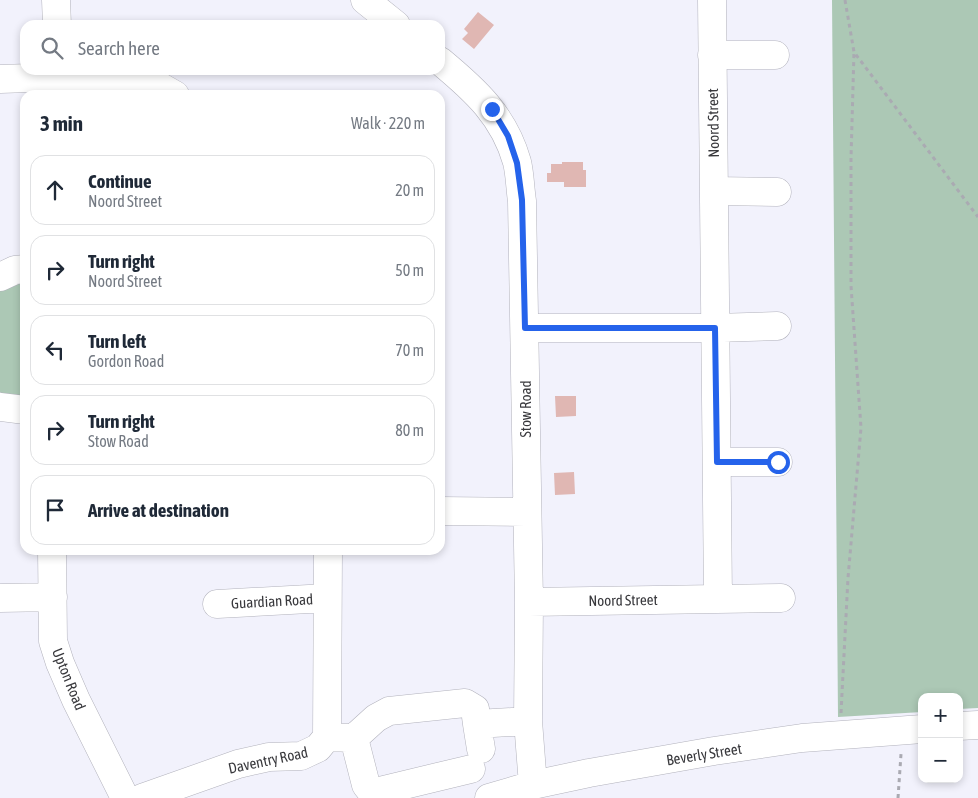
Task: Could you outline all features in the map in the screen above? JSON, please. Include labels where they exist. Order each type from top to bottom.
[{"type":"street","points":[[56,0],[57,20]]},
{"type":"street","points":[[365,0],[390,20]]},
{"type":"street","name":"Noord Street","points":[[712,0],[718,598]]},
{"type":"street","points":[[712,55],[775,55]]},
{"type":"street","name":"Stow Road","points":[[445,65],[492,109],[508,136],[517,163],[522,200],[529,602],[528,721],[532,785]]},
{"type":"street","points":[[0,79],[46,75]]},
{"type":"street","points":[[72,75],[141,80],[168,90]]},
{"type":"street","points":[[714,191],[777,192]]},
{"type":"street","points":[[0,277],[20,270]]},
{"type":"street","points":[[525,328],[715,328],[777,326]]},
{"type":"street","points":[[0,407],[20,409]]},
{"type":"street","points":[[717,462],[778,462]]},
{"type":"street","points":[[445,511],[526,512]]},
{"type":"street","name":"Upton Road","points":[[52,555],[54,641],[60,662],[76,700],[125,798]]},
{"type":"street","name":"Daventry Road","points":[[142,798],[238,764],[269,758],[301,756],[318,748],[327,737],[328,555]]},
{"type":"street","points":[[0,598],[53,597]]},
{"type":"street","name":"Guardian Road","points":[[217,604],[327,598]]},
{"type":"street","name":"Noord Street","points":[[529,602],[781,598]]},
{"type":"street","points":[[327,737],[354,738],[376,718],[389,711],[465,704],[475,709],[477,748]]},
{"type":"street","points":[[354,738],[366,785],[375,792],[477,748],[528,721]]},
{"type":"street","points":[[963,726],[978,725]]},
{"type":"street","name":"Beverly Street","points":[[489,798],[532,785],[589,773],[714,752],[802,738],[912,730]]},
{"type":"path","points":[[840,734],[848,578],[861,428],[851,286],[851,158],[854,52],[845,0]]},
{"type":"path","points":[[854,52],[978,217]]},
{"type":"path","points":[[898,798],[912,730]]},
{"type":"green space","points":[[832,0],[978,0],[978,708],[963,709],[963,693],[918,693],[918,712],[838,717]]},
{"type":"green space","points":[[20,278],[20,398],[4,395],[0,392],[0,287]]},
{"type":"building","points":[[478,12],[494,25],[474,49],[462,39],[468,33],[464,29]]},
{"type":"building","points":[[562,162],[583,162],[583,170],[586,170],[586,187],[564,187],[564,182],[547,182],[547,173],[551,173],[551,164],[562,164]]},
{"type":"building","points":[[555,396],[576,396],[576,416],[556,417]]},
{"type":"building","points":[[574,472],[575,494],[555,495],[554,473]]},
{"type":"route","points":[[492,109],[508,136],[517,163],[522,200],[525,328],[715,328],[717,462],[778,462]]}]
